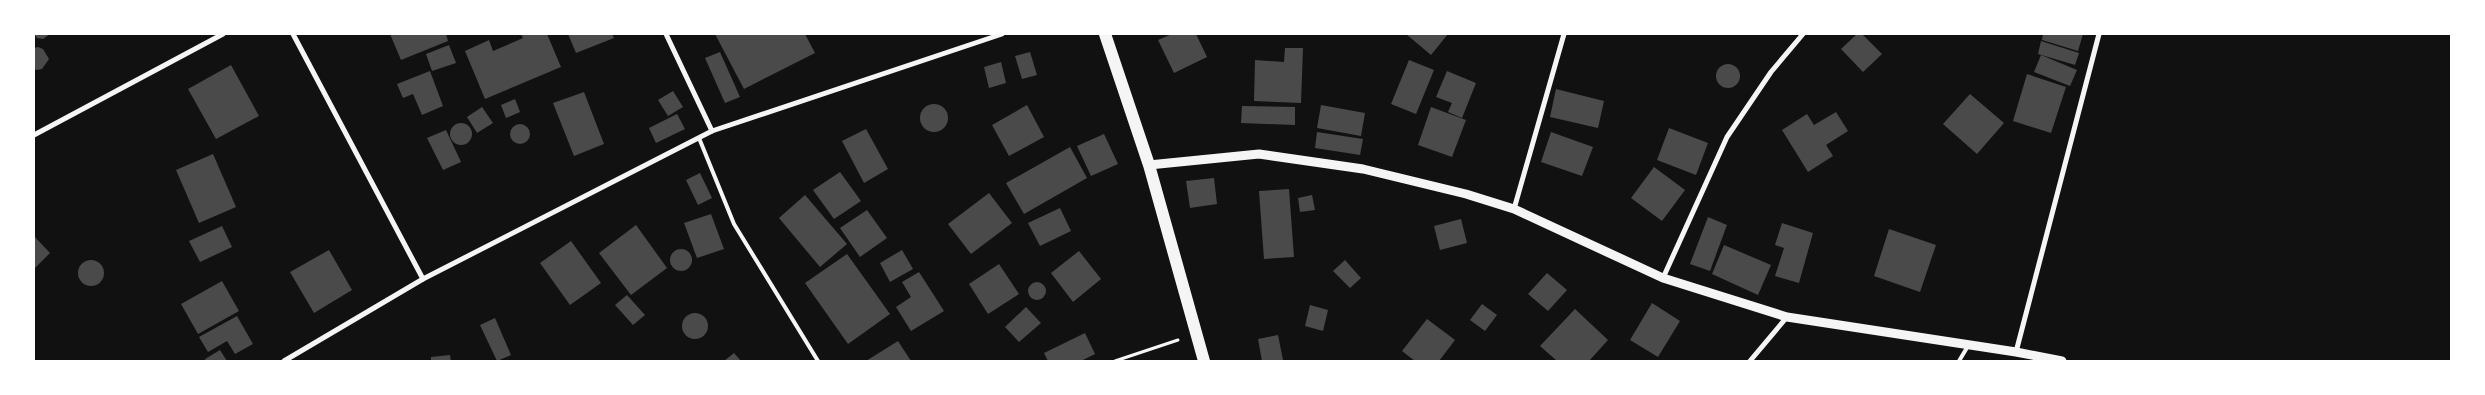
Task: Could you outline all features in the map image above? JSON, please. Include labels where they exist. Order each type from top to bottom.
[{"type":"main road","points":[[1106,34],[1148,165],[1204,361]]},
{"type":"street","points":[[34,135],[223,34]]},
{"type":"street","points":[[293,34],[423,279]]},
{"type":"street","points":[[666,34],[712,131]]},
{"type":"street","points":[[284,361],[423,279],[712,131],[1002,34]]},
{"type":"street","points":[[1514,209],[1564,34]]},
{"type":"street","points":[[1663,278],[1726,138],[1771,72],[1803,34]]},
{"type":"street","points":[[2016,352],[2099,34]]},
{"type":"street","points":[[1148,165],[1259,154],[1363,169],[1466,194],[1514,209],[1663,278],[1788,317],[2016,352],[2062,361]]},
{"type":"street","points":[[1750,361],[1788,317]]},
{"type":"lane","points":[[699,138],[734,224],[818,361]]},
{"type":"lane","points":[[1959,361],[1968,346]]},
{"type":"path","points":[[1115,361],[1196,334]]},
{"type":"building","points":[[34,34],[50,34],[43,39],[37,38]]},
{"type":"building","points":[[390,34],[446,34],[448,41],[401,60]]},
{"type":"building","points":[[521,34],[547,34],[561,67],[485,99],[465,51],[489,40],[493,51],[523,38]]},
{"type":"building","points":[[568,34],[612,34],[614,38],[576,53]]},
{"type":"building","points":[[715,34],[805,34],[815,53],[744,89]]},
{"type":"building","points":[[1172,34],[1196,34],[1207,57],[1174,73],[1158,40]]},
{"type":"building","points":[[1406,34],[1448,34],[1431,55]]},
{"type":"building","points":[[1857,34],[1862,34],[1882,54],[1863,72],[1841,49]]},
{"type":"building","points":[[2043,34],[2083,34],[2078,51],[2042,40]]},
{"type":"building","points":[[2041,41],[2079,53],[2075,65],[2038,54]]},
{"type":"building","points":[[449,45],[456,63],[432,71],[426,54]]},
{"type":"building","points":[[34,48],[43,49],[49,59],[42,69],[37,70],[34,69]]},
{"type":"building","points":[[1285,48],[1303,48],[1301,103],[1254,101],[1255,60],[1284,62]]},
{"type":"building","points":[[720,52],[740,97],[725,103],[705,58]]},
{"type":"building","points":[[1030,52],[1037,75],[1022,79],[1015,56]]},
{"type":"building","points":[[2041,55],[2077,70],[2070,86],[2034,72]]},
{"type":"building","points":[[1409,60],[1434,70],[1416,114],[1391,104]]},
{"type":"building","points":[[1001,62],[1006,83],[989,88],[984,67]]},
{"type":"building","points":[[1728,64],[1733,65],[1739,71],[1739,81],[1733,87],[1728,88],[1723,87],[1717,81],[1716,76],[1717,71],[1723,65]]},
{"type":"building","points":[[231,65],[259,116],[216,139],[188,89]]},
{"type":"building","points":[[430,71],[443,106],[422,115],[413,94],[403,98],[397,84]]},
{"type":"building","points":[[1447,71],[1476,83],[1462,118],[1448,112],[1452,103],[1436,97]]},
{"type":"building","points":[[2027,74],[2066,87],[2051,133],[2013,121]]},
{"type":"building","points":[[1556,89],[1604,101],[1598,128],[1550,117]]},
{"type":"building","points":[[673,91],[683,107],[668,116],[658,100]]},
{"type":"building","points":[[584,92],[604,144],[574,156],[553,103]]},
{"type":"building","points":[[1970,94],[2004,123],[1977,154],[1943,124]]},
{"type":"building","points":[[515,99],[520,112],[506,118],[501,105]]},
{"type":"building","points":[[934,104],[944,108],[948,118],[944,128],[934,132],[924,128],[920,118],[924,108]]},
{"type":"building","points":[[1027,105],[1044,137],[1009,156],[992,125]]},
{"type":"building","points":[[1321,105],[1365,113],[1361,136],[1317,128]]},
{"type":"building","points":[[1242,106],[1295,107],[1295,125],[1241,123]]},
{"type":"building","points":[[482,107],[493,123],[477,133],[467,117]]},
{"type":"building","points":[[1431,107],[1466,120],[1452,157],[1418,145]]},
{"type":"building","points":[[1836,112],[1848,131],[1826,145],[1833,156],[1808,172],[1782,130],[1807,114],[1814,125]]},
{"type":"building","points":[[677,114],[685,129],[656,143],[649,128]]},
{"type":"building","points":[[461,123],[469,126],[472,134],[469,142],[461,145],[453,142],[450,134],[453,126]]},
{"type":"building","points":[[516,124],[524,124],[530,130],[530,138],[524,144],[516,144],[510,138],[510,130]]},
{"type":"building","points":[[1669,128],[1708,143],[1696,175],[1657,160]]},
{"type":"building","points":[[866,129],[888,169],[864,183],[842,141]]},
{"type":"building","points":[[446,130],[461,162],[443,170],[427,138]]},
{"type":"building","points":[[1317,132],[1363,139],[1360,155],[1315,148]]},
{"type":"building","points":[[1551,132],[1593,147],[1582,176],[1541,162]]},
{"type":"building","points":[[1104,134],[1118,164],[1091,176],[1077,146]]},
{"type":"building","points":[[1070,147],[1087,178],[1024,214],[1006,183]]},
{"type":"building","points":[[213,154],[236,207],[199,223],[176,170]]},
{"type":"building","points":[[1654,167],[1685,190],[1662,221],[1631,198]]},
{"type":"building","points":[[840,172],[861,201],[834,219],[813,190]]},
{"type":"building","points":[[700,173],[712,198],[698,205],[686,180]]},
{"type":"building","points":[[1214,178],[1217,204],[1190,208],[1186,181]]},
{"type":"building","points":[[1289,189],[1294,257],[1264,259],[1259,191]]},
{"type":"building","points":[[989,193],[1012,223],[971,254],[948,224]]},
{"type":"building","points":[[805,195],[847,244],[820,267],[779,218]]},
{"type":"building","points":[[1312,195],[1315,210],[1300,212],[1298,198]]},
{"type":"building","points":[[1060,208],[1071,231],[1040,246],[1028,223]]},
{"type":"building","points":[[867,210],[887,238],[860,257],[840,228]]},
{"type":"building","points":[[711,214],[724,249],[697,258],[684,223]]},
{"type":"building","points":[[1708,217],[1727,225],[1710,271],[1690,264]]},
{"type":"building","points":[[1461,219],[1467,243],[1440,250],[1434,226]]},
{"type":"building","points":[[1782,223],[1813,233],[1799,283],[1775,276],[1784,248],[1775,245]]},
{"type":"building","points":[[636,225],[667,268],[631,295],[599,253]]},
{"type":"building","points":[[222,226],[232,247],[200,262],[189,241]]},
{"type":"building","points":[[1889,229],[1936,245],[1920,292],[1874,276]]},
{"type":"building","points":[[34,236],[50,253],[34,269]]},
{"type":"building","points":[[571,241],[601,283],[570,305],[540,263]]},
{"type":"building","points":[[1724,245],[1771,265],[1758,295],[1712,274]]},
{"type":"building","points":[[681,249],[689,252],[692,260],[689,268],[681,271],[673,268],[670,260],[673,252]]},
{"type":"building","points":[[329,250],[352,290],[314,313],[290,272]]},
{"type":"building","points":[[902,250],[913,269],[890,282],[880,263]]},
{"type":"building","points":[[1079,251],[1101,279],[1073,302],[1051,273]]},
{"type":"building","points":[[847,254],[890,314],[848,344],[805,283]]},
{"type":"building","points":[[91,260],[100,264],[104,273],[100,282],[91,286],[82,282],[78,273],[82,264]]},
{"type":"building","points":[[1345,260],[1361,278],[1350,288],[1333,271]]},
{"type":"building","points":[[999,264],[1019,294],[988,314],[969,284]]},
{"type":"building","points":[[919,272],[944,311],[911,331],[896,307],[911,297],[902,282]]},
{"type":"building","points":[[1547,273],[1567,290],[1548,311],[1528,294]]},
{"type":"building","points":[[222,281],[239,311],[198,334],[181,304]]},
{"type":"building","points":[[1037,282],[1043,285],[1046,291],[1043,297],[1037,300],[1031,297],[1028,291],[1031,285]]},
{"type":"building","points":[[627,295],[645,315],[633,325],[615,305]]},
{"type":"building","points":[[1652,303],[1680,321],[1658,357],[1630,340]]},
{"type":"building","points":[[1482,304],[1497,315],[1485,331],[1470,320]]},
{"type":"building","points":[[1310,305],[1328,310],[1323,331],[1305,326]]},
{"type":"building","points":[[1026,307],[1041,323],[1019,342],[1005,327]]},
{"type":"building","points":[[1575,309],[1608,340],[1589,361],[1557,361],[1540,346]]},
{"type":"building","points":[[695,313],[704,317],[708,326],[704,335],[695,339],[686,335],[682,326],[686,317]]},
{"type":"building","points":[[237,316],[253,344],[235,354],[227,341],[208,352],[199,337]]},
{"type":"building","points":[[495,318],[511,355],[497,361],[480,325]]},
{"type":"building","points":[[1427,319],[1455,340],[1439,361],[1415,361],[1402,351]]},
{"type":"building","points":[[1085,333],[1095,354],[1081,361],[1048,361],[1044,353]]},
{"type":"building","points":[[1278,335],[1283,360],[1262,361],[1258,339]]},
{"type":"building","points":[[898,341],[911,361],[866,361]]},
{"type":"building","points":[[220,350],[227,361],[206,361],[205,359]]},
{"type":"building","points":[[734,353],[741,361],[724,361]]},
{"type":"building","points":[[450,355],[451,361],[431,361],[431,357]]}]
